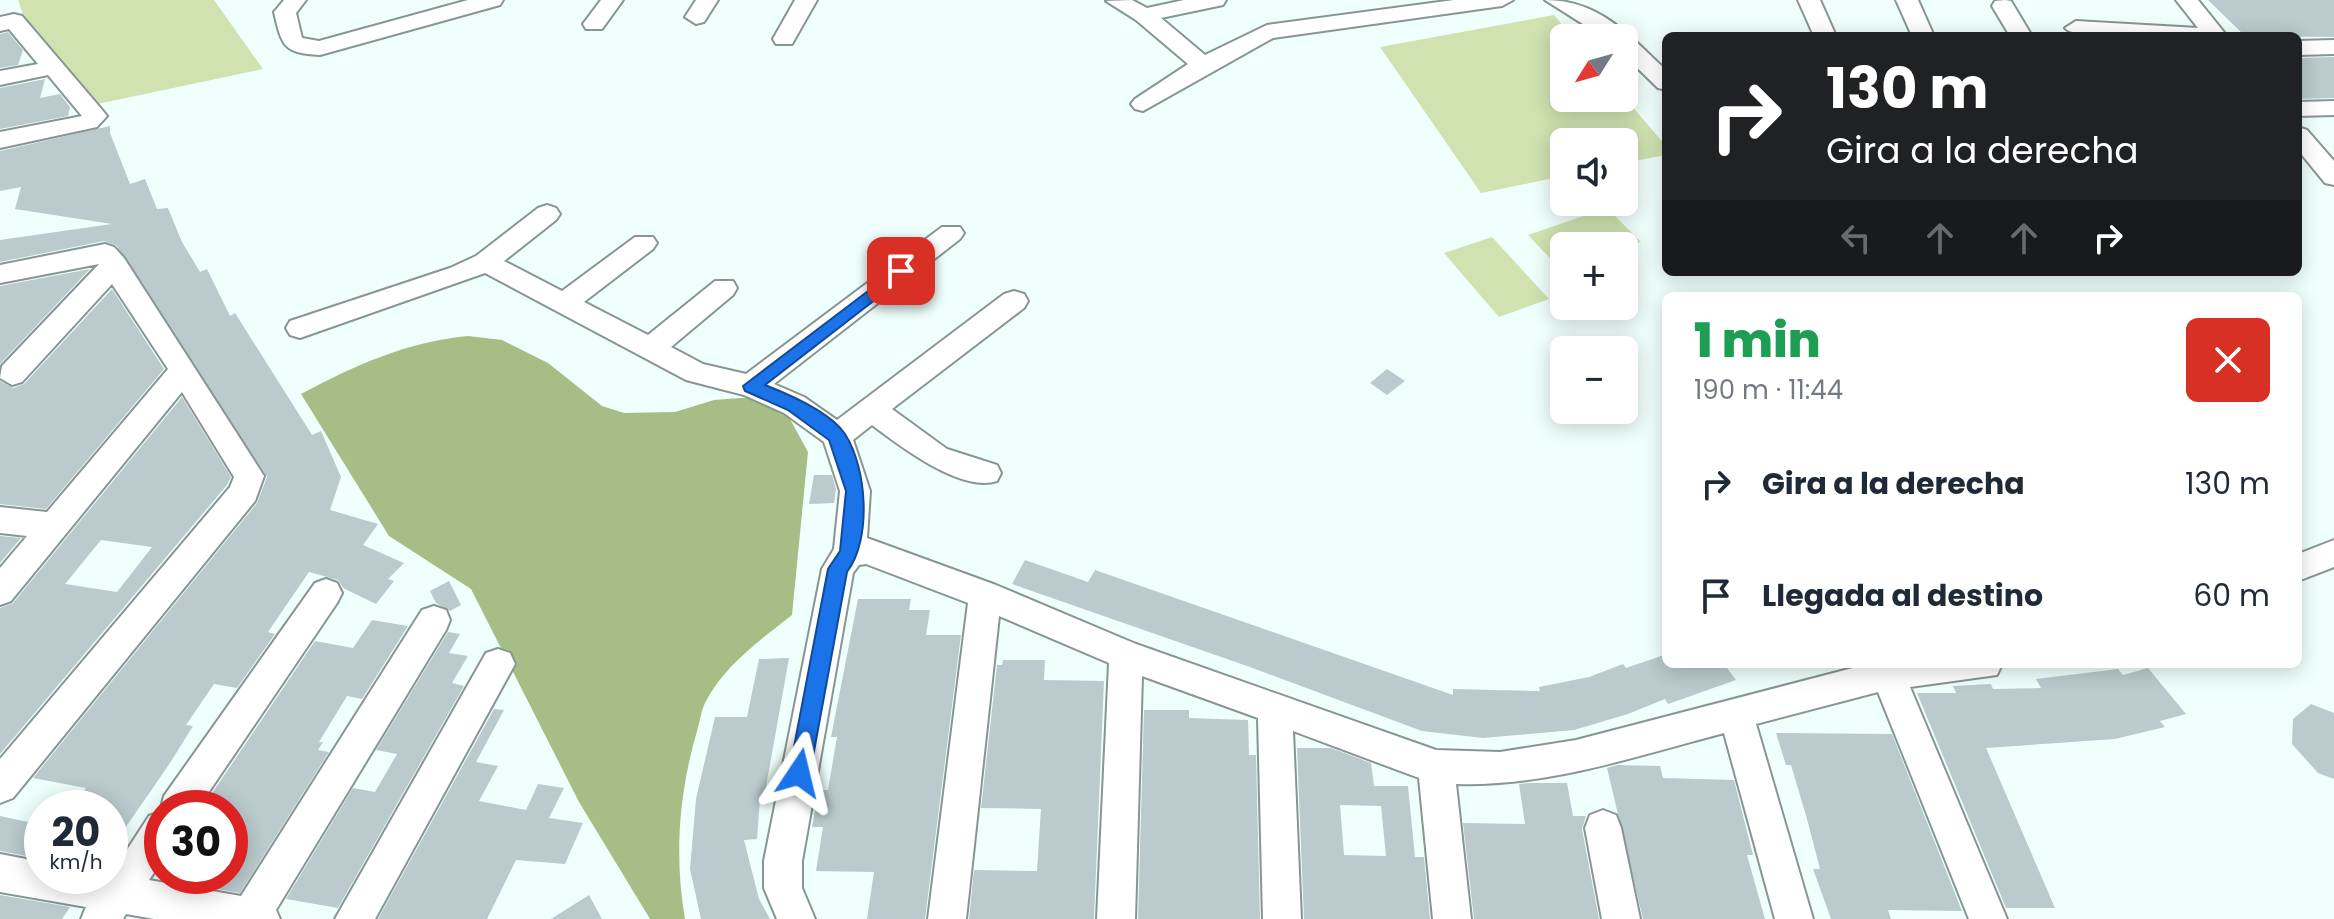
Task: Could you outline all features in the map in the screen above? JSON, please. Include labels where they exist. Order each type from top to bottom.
[{"type":"street","points":[[295,0],[285,12],[292,41],[302,47],[320,48],[492,0]]},
{"type":"street","points":[[594,24],[612,0]]},
{"type":"street","points":[[784,39],[806,0]]},
{"type":"street","points":[[1144,15],[1215,0]]},
{"type":"street","points":[[1143,104],[1253,37],[1290,27],[1502,0]]},
{"type":"street","points":[[1556,0],[1599,24]]},
{"type":"street","points":[[1809,0],[1823,32]]},
{"type":"street","points":[[1907,0],[1921,32]]},
{"type":"street","points":[[2187,0],[2213,32]]},
{"type":"street","points":[[1117,1],[1144,15],[1203,65]]},
{"type":"street","points":[[2003,6],[2019,32]]},
{"type":"street","points":[[0,24],[14,21],[95,116],[93,119],[0,140]]},
{"type":"street","points":[[2076,28],[2146,32]]},
{"type":"street","points":[[2302,48],[2334,47]]},
{"type":"street","points":[[1638,56],[1662,79]]},
{"type":"street","points":[[0,78],[51,68]]},
{"type":"street","points":[[2302,109],[2334,108]]},
{"type":"street","points":[[2302,142],[2317,166]]},
{"type":"street","points":[[300,328],[459,275],[485,262],[547,214]]},
{"type":"street","points":[[751,386],[951,233]]},
{"type":"street","points":[[563,304],[644,243]]},
{"type":"street","points":[[0,274],[105,253],[184,370],[249,476],[244,492],[0,786]]},
{"type":"street","points":[[485,262],[696,373],[751,386],[794,405],[837,436],[855,491],[850,553],[838,569],[783,861],[783,888],[796,919]]},
{"type":"street","points":[[12,374],[115,264]]},
{"type":"street","points":[[650,349],[724,288]]},
{"type":"street","points":[[837,436],[1014,301]]},
{"type":"street","points":[[0,591],[184,370]]},
{"type":"street","points":[[872,410],[937,457],[986,473]]},
{"type":"street","points":[[0,520],[55,526]]},
{"type":"street","points":[[850,553],[867,551],[985,595],[1126,655],[1436,767],[1500,769],[1576,756],[1888,674],[1946,668]]},
{"type":"street","points":[[2302,566],[2334,553]]},
{"type":"street","points":[[189,790],[326,593]]},
{"type":"street","points":[[947,919],[985,595]]},
{"type":"street","points":[[0,873],[108,907],[253,918],[434,620]]},
{"type":"street","points":[[1116,919],[1126,655]]},
{"type":"street","points":[[354,919],[498,664]]},
{"type":"street","points":[[1888,674],[1988,919]]},
{"type":"street","points":[[1275,709],[1282,919]]},
{"type":"street","points":[[1736,714],[1794,919]]},
{"type":"street","points":[[1436,767],[1452,919]]},
{"type":"street","points":[[1603,828],[1621,919]]},
{"type":"street","points":[[108,907],[144,855]]},
{"type":"green space","points":[[18,0],[214,0],[263,69],[88,106],[27,25]]},
{"type":"green space","points":[[1554,15],[1561,24],[1550,24],[1550,112],[1637,112],[1662,141],[1662,156],[1638,160],[1638,128],[1550,128],[1550,179],[1481,193],[1380,47]]},
{"type":"green space","points":[[1584,216],[1615,216],[1631,232],[1550,232],[1550,258],[1528,235]]},
{"type":"green space","points":[[1492,237],[1549,299],[1499,317],[1444,253]]},
{"type":"green space","points":[[468,336],[502,340],[548,363],[602,406],[624,413],[675,412],[714,400],[754,397],[785,410],[808,452],[792,615],[733,665],[714,688],[702,712],[686,778],[680,824],[680,871],[685,919],[650,919],[579,802],[471,589],[389,536],[301,394],[382,356]]},
{"type":"building","points":[[2208,0],[2334,0],[2334,37],[2302,37],[2302,32],[2241,32]]},
{"type":"building","points":[[8,32],[23,50],[18,65],[0,68],[0,34]]},
{"type":"building","points":[[2334,57],[2334,98],[2302,99],[2302,58]]},
{"type":"building","points":[[45,79],[40,98],[60,94],[70,107],[68,116],[0,129],[0,88]]},
{"type":"building","points":[[110,126],[130,184],[145,179],[157,209],[168,208],[182,242],[200,272],[207,269],[230,316],[235,313],[312,435],[321,431],[341,477],[330,510],[378,524],[363,545],[404,563],[388,579],[394,581],[376,604],[343,588],[338,580],[309,572],[268,632],[275,634],[237,688],[214,684],[186,725],[193,726],[170,763],[151,790],[144,790],[144,801],[128,824],[128,790],[84,790],[86,788],[33,778],[257,503],[267,477],[116,245],[104,241],[0,262],[0,240],[112,224],[15,209],[21,187],[0,191],[0,151]]},
{"type":"building","points":[[90,269],[0,364],[0,286]]},
{"type":"building","points":[[112,289],[164,369],[46,509],[0,504],[0,381],[13,388],[24,384]]},
{"type":"building","points":[[1387,369],[1405,381],[1387,395],[1370,383]]},
{"type":"building","points":[[182,397],[231,477],[227,485],[0,754],[0,608],[13,603]],"holes":[[[101,540],[152,547],[117,592],[65,584]]]},
{"type":"building","points":[[814,475],[832,475],[836,489],[834,503],[809,504]]},
{"type":"building","points":[[0,536],[21,538],[0,563]]},
{"type":"building","points":[[1025,560],[1088,582],[1095,570],[1453,695],[1453,689],[1540,691],[1539,687],[1589,677],[1623,664],[1626,668],[1662,656],[1662,668],[1727,668],[1736,680],[1668,704],[1665,699],[1574,730],[1483,738],[1422,731],[1012,584]]},
{"type":"building","points":[[449,581],[461,605],[450,611],[436,603],[430,591]]},
{"type":"building","points":[[858,599],[911,599],[909,610],[930,610],[926,635],[961,635],[925,919],[867,919],[874,872],[816,871],[823,827],[812,827],[819,790],[828,790],[837,737],[831,737]]},
{"type":"building","points":[[372,620],[408,626],[362,699],[347,696],[319,742],[323,742],[318,750],[329,752],[248,880],[248,790],[214,790],[315,641],[353,648]]},
{"type":"building","points":[[448,632],[460,634],[449,653],[468,656],[452,683],[464,686],[338,908],[286,899],[353,788],[375,792],[397,754],[376,750]]},
{"type":"building","points":[[789,658],[764,798],[760,798],[757,839],[744,840],[759,899],[770,919],[701,919],[690,869],[696,799],[715,717],[747,717],[759,659]]},
{"type":"building","points":[[1003,660],[1045,660],[1044,680],[1104,681],[1094,919],[969,919],[974,870],[1037,871],[1041,809],[981,808],[997,665],[1002,665]]},
{"type":"building","points":[[2148,668],[2186,714],[2160,721],[2165,727],[2115,739],[1986,748],[2055,908],[2006,908],[1917,693],[1956,693],[1953,686],[1991,684],[1993,689],[2041,688],[2036,679],[2118,669],[2123,675]]},
{"type":"building","points":[[2311,704],[2334,713],[2334,779],[2318,773],[2292,744],[2293,719]]},
{"type":"building","points":[[494,709],[504,710],[476,762],[498,766],[479,801],[526,810],[538,784],[564,788],[549,818],[583,823],[565,864],[516,860],[487,919],[378,919]]},
{"type":"building","points":[[1144,710],[1189,710],[1189,718],[1248,720],[1249,755],[1256,755],[1260,919],[1138,919]]},
{"type":"building","points":[[1776,733],[1892,734],[1962,911],[1888,910],[1891,919],[1831,919],[1813,869],[1820,869],[1807,819],[1791,765],[1786,765]]},
{"type":"building","points":[[1297,748],[1331,748],[1371,763],[1374,786],[1408,786],[1415,857],[1424,857],[1430,919],[1304,919]],"holes":[[[1340,805],[1381,806],[1386,856],[1344,855]]]},
{"type":"building","points":[[1617,765],[1660,766],[1663,778],[1734,780],[1753,855],[1747,855],[1765,919],[1643,919],[1607,768]]},
{"type":"building","points":[[1567,783],[1573,816],[1586,816],[1582,829],[1599,919],[1474,919],[1463,823],[1525,824],[1519,784]]},
{"type":"building","points":[[0,816],[24,821],[24,856],[0,851]]},
{"type":"building","points":[[0,895],[70,907],[62,919],[0,919]]},
{"type":"building","points":[[589,895],[602,919],[551,919]]},
{"type":"route","points":[[799,773],[838,569],[850,553],[855,491],[837,436],[794,405],[751,386],[901,271]]}]
